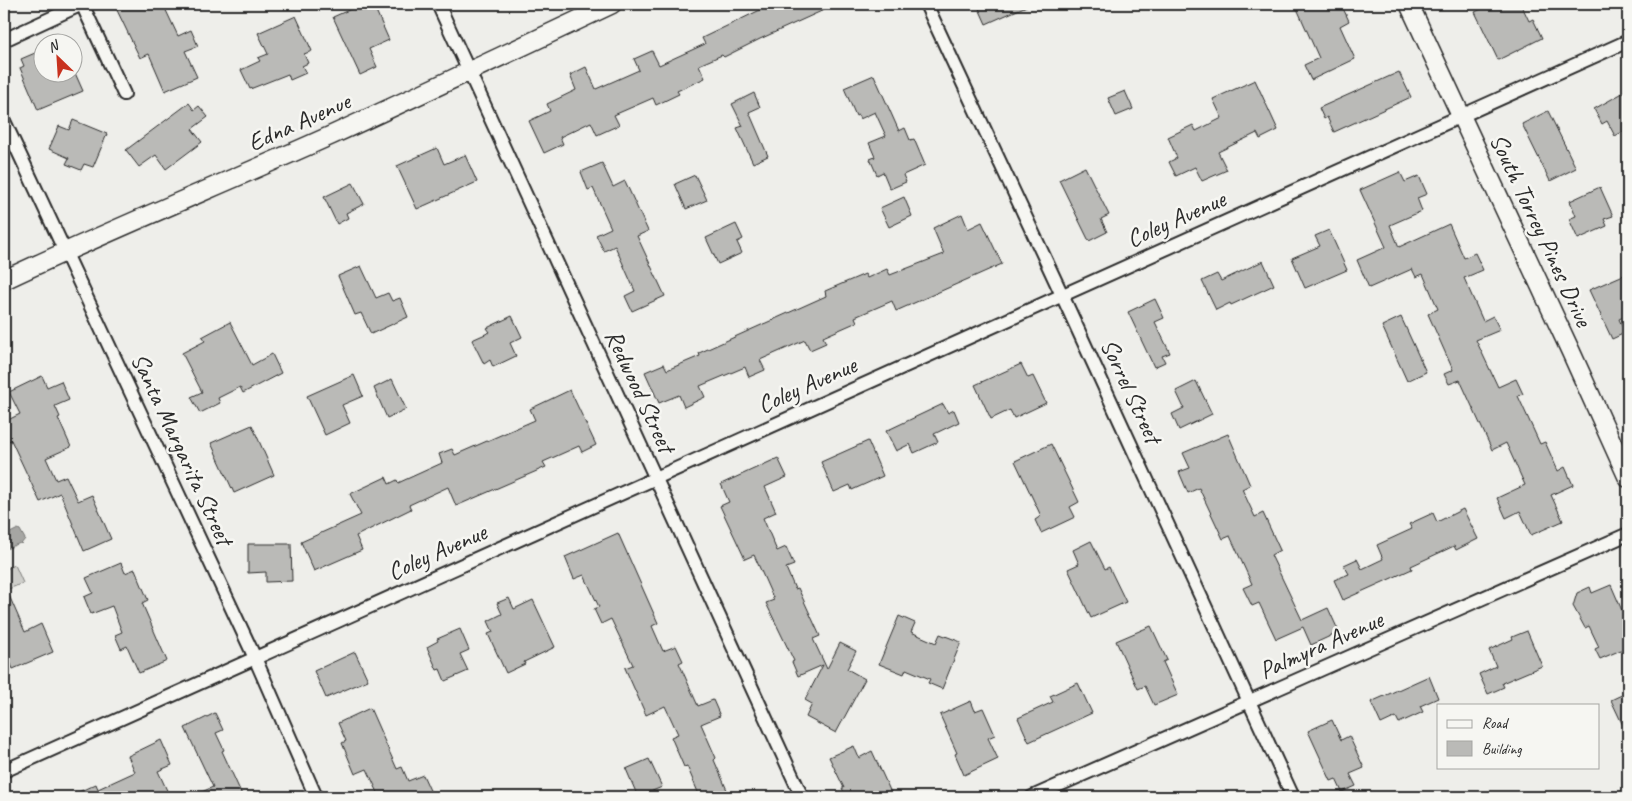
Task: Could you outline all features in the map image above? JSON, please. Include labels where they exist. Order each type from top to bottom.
[{"type":"street","points":[[4,40],[82,4],[124,94]]},
{"type":"street","name":"Redwood Street","points":[[438,4],[802,797]]},
{"type":"street","name":"Edna Avenue","points":[[4,280],[470,72],[612,4]]},
{"type":"street","name":"Sorrel Street","points":[[926,4],[1062,295],[1292,797]]},
{"type":"street","name":"South Torrey Pines Drive","points":[[1409,4],[1628,478]]},
{"type":"street","name":"Coley Avenue","points":[[4,771],[1628,41]]},
{"type":"street","name":"Santa Margarita Street","points":[[4,120],[255,658],[316,797]]},
{"type":"street","name":"Palmyra Avenue","points":[[1032,797],[1628,534]]},
{"type":"shaded area","points":[[18,529],[25,539],[21,544],[4,550],[4,536]]},
{"type":"shaded area","points":[[15,565],[23,583],[4,591],[4,570]]},
{"type":"building","points":[[114,4],[163,4],[178,36],[191,30],[198,46],[185,51],[197,77],[165,91],[149,54],[140,58]]},
{"type":"building","points":[[362,4],[373,4],[389,40],[369,49],[377,67],[360,75],[333,17]]},
{"type":"building","points":[[757,4],[837,4],[724,57],[722,55],[699,65],[705,78],[677,91],[679,94],[656,105],[653,98],[614,115],[619,125],[597,135],[591,122],[560,137],[563,144],[544,153],[529,121],[550,111],[547,104],[576,90],[570,75],[586,67],[596,89],[639,70],[634,59],[652,51],[659,65],[705,44],[702,38],[760,10]]},
{"type":"building","points":[[977,4],[1031,4],[986,24]]},
{"type":"building","points":[[1295,4],[1341,4],[1349,21],[1340,26],[1355,59],[1311,80],[1304,65],[1319,58]]},
{"type":"building","points":[[1492,4],[1521,4],[1529,21],[1533,19],[1542,38],[1498,60],[1475,12]]},
{"type":"building","points":[[296,16],[312,51],[304,54],[308,63],[302,66],[306,73],[290,80],[288,74],[250,89],[241,70],[260,61],[258,58],[268,54],[258,33]]},
{"type":"building","points":[[32,54],[32,82],[79,82],[83,91],[38,110],[20,68],[24,66],[21,59]]},
{"type":"building","points":[[1399,72],[1411,97],[1334,132],[1327,117],[1324,119],[1319,108]]},
{"type":"building","points":[[874,75],[899,131],[905,128],[910,140],[914,139],[925,165],[903,175],[906,182],[890,189],[883,172],[877,175],[870,159],[875,157],[869,143],[886,136],[875,112],[860,119],[858,115],[856,116],[844,88]]},
{"type":"building","points":[[1255,80],[1278,130],[1260,139],[1257,133],[1218,152],[1227,170],[1202,181],[1195,167],[1176,176],[1169,162],[1177,158],[1168,137],[1193,125],[1196,131],[1222,118],[1213,99]]},
{"type":"building","points":[[1628,90],[1628,129],[1615,136],[1607,121],[1602,124],[1594,109]]},
{"type":"building","points":[[1125,91],[1133,109],[1116,116],[1108,98]]},
{"type":"building","points":[[754,93],[760,107],[749,112],[768,156],[753,163],[737,128],[743,126],[732,104]]},
{"type":"building","points":[[189,103],[194,110],[199,106],[208,117],[192,129],[202,142],[166,169],[156,155],[139,167],[126,150]]},
{"type":"building","points":[[1548,111],[1576,168],[1550,181],[1522,124]]},
{"type":"building","points":[[73,120],[107,134],[93,167],[84,164],[81,170],[66,164],[69,158],[49,149],[59,126],[69,130]]},
{"type":"building","points":[[437,148],[444,164],[465,155],[477,182],[417,209],[397,166]]},
{"type":"building","points":[[602,163],[613,187],[625,181],[648,231],[637,236],[665,296],[632,311],[625,296],[635,291],[615,246],[604,251],[596,235],[611,228],[593,188],[588,190],[581,172]]},
{"type":"building","points":[[1085,167],[1109,215],[1101,219],[1107,232],[1089,241],[1059,180]]},
{"type":"building","points":[[1400,172],[1405,182],[1419,176],[1427,194],[1417,198],[1422,211],[1390,225],[1399,247],[1449,224],[1464,258],[1475,253],[1483,270],[1464,278],[1483,321],[1493,316],[1500,330],[1476,340],[1498,387],[1516,379],[1523,394],[1518,396],[1540,444],[1545,442],[1558,471],[1565,467],[1573,485],[1551,495],[1563,521],[1531,535],[1520,511],[1506,518],[1497,498],[1525,485],[1506,443],[1492,450],[1460,380],[1449,384],[1444,374],[1453,370],[1428,314],[1438,309],[1423,274],[1416,277],[1412,269],[1369,288],[1357,260],[1386,247],[1360,190]]},
{"type":"building","points":[[695,175],[707,200],[686,209],[675,184]]},
{"type":"building","points":[[353,183],[364,204],[346,213],[348,218],[337,224],[324,197]]},
{"type":"building","points":[[1600,187],[1613,216],[1604,219],[1607,226],[1578,239],[1569,219],[1576,216],[1570,201]]},
{"type":"building","points":[[904,197],[912,216],[889,227],[880,208]]},
{"type":"building","points":[[962,214],[968,229],[982,222],[1002,264],[896,311],[892,301],[855,317],[857,322],[823,337],[826,343],[810,350],[805,340],[760,360],[765,370],[749,377],[745,367],[700,386],[705,397],[684,407],[679,395],[659,403],[645,372],[664,364],[667,370],[700,356],[699,353],[826,296],[825,291],[865,274],[867,278],[887,269],[890,275],[944,254],[933,228]]},
{"type":"building","points":[[736,224],[743,239],[737,242],[742,253],[718,264],[706,238]]},
{"type":"building","points":[[1329,230],[1347,270],[1305,288],[1292,258],[1320,246],[1315,236]]},
{"type":"building","points":[[1263,261],[1274,285],[1216,310],[1202,281],[1217,274],[1221,281]]},
{"type":"building","points":[[361,266],[376,298],[388,293],[392,301],[400,298],[408,317],[371,334],[361,313],[355,315],[338,276]]},
{"type":"building","points":[[1628,273],[1628,315],[1619,319],[1625,333],[1612,339],[1589,290]]},
{"type":"building","points":[[1155,299],[1164,318],[1155,322],[1170,353],[1162,356],[1165,362],[1154,367],[1128,312]]},
{"type":"building","points":[[512,316],[522,337],[510,343],[516,356],[493,367],[490,360],[484,364],[472,340],[490,332],[487,328]]},
{"type":"building","points":[[1401,317],[1426,372],[1407,381],[1382,326]]},
{"type":"building","points":[[230,322],[252,365],[272,354],[281,373],[243,393],[240,387],[218,398],[220,403],[200,413],[191,397],[202,392],[182,353],[205,341],[202,337]]},
{"type":"building","points":[[1021,364],[1028,378],[1033,376],[1046,403],[1014,418],[1010,410],[991,419],[975,385]]},
{"type":"building","points":[[354,375],[363,396],[342,405],[350,423],[325,435],[307,396]]},
{"type":"building","points":[[42,376],[47,387],[61,381],[69,400],[55,406],[60,417],[58,418],[71,447],[46,458],[56,480],[66,476],[78,501],[92,495],[111,539],[84,551],[60,493],[40,502],[11,440],[4,443],[4,422],[20,414],[9,392]]},
{"type":"building","points":[[392,379],[406,409],[387,418],[374,388]]},
{"type":"building","points":[[1196,381],[1212,414],[1179,430],[1172,414],[1184,408],[1176,391]]},
{"type":"building","points":[[570,390],[596,445],[582,452],[579,446],[543,462],[546,467],[456,506],[448,487],[409,505],[411,509],[356,536],[362,550],[314,571],[301,542],[361,515],[350,494],[386,477],[389,484],[397,480],[398,483],[442,463],[439,454],[452,449],[455,455],[535,420],[530,409]]},
{"type":"building","points":[[943,404],[948,413],[954,410],[959,422],[934,434],[938,442],[914,453],[910,444],[896,451],[886,431]]},
{"type":"building","points":[[252,425],[274,475],[234,493],[211,443]]},
{"type":"building","points":[[1228,434],[1250,485],[1242,489],[1255,517],[1263,513],[1280,550],[1271,555],[1302,620],[1328,608],[1339,632],[1311,645],[1303,627],[1276,639],[1259,603],[1252,606],[1243,588],[1252,584],[1230,536],[1223,539],[1199,488],[1188,493],[1179,472],[1190,468],[1183,453]]},
{"type":"building","points":[[868,441],[883,476],[852,490],[850,485],[834,492],[821,462]]},
{"type":"building","points":[[1051,444],[1079,502],[1070,507],[1075,517],[1041,533],[1035,520],[1041,516],[1015,461]]},
{"type":"building","points":[[778,458],[787,477],[765,487],[776,512],[763,518],[777,551],[786,547],[794,565],[786,568],[795,589],[798,588],[820,636],[813,639],[827,669],[840,643],[856,651],[847,669],[865,679],[836,733],[806,717],[812,704],[805,700],[823,665],[798,676],[792,662],[794,661],[766,603],[774,600],[754,555],[745,559],[720,506],[729,502],[721,484]]},
{"type":"building","points":[[1463,509],[1478,539],[1456,550],[1454,546],[1411,566],[1412,569],[1343,600],[1334,580],[1349,574],[1344,565],[1357,559],[1362,569],[1383,559],[1377,545],[1412,529],[1409,524],[1433,513],[1437,522]]},
{"type":"building","points":[[618,533],[658,623],[652,626],[663,651],[676,646],[683,661],[679,663],[698,706],[713,700],[720,716],[701,724],[730,797],[700,797],[687,766],[684,767],[671,737],[678,734],[665,706],[646,715],[625,668],[633,665],[611,619],[601,624],[594,609],[599,607],[584,575],[574,579],[565,557]]},
{"type":"building","points":[[1091,541],[1105,569],[1109,567],[1126,602],[1091,618],[1068,569],[1079,564],[1073,550]]},
{"type":"building","points":[[248,544],[291,544],[292,581],[266,582],[266,572],[248,573]]},
{"type":"building","points":[[121,563],[125,573],[135,569],[148,600],[142,603],[167,661],[139,673],[127,646],[121,649],[115,635],[122,632],[112,606],[91,614],[84,597],[93,593],[86,578]]},
{"type":"building","points":[[4,584],[25,632],[41,624],[53,652],[13,669],[4,648]]},
{"type":"building","points":[[1611,585],[1624,615],[1622,620],[1628,635],[1628,647],[1600,659],[1595,649],[1599,647],[1589,626],[1585,628],[1573,606],[1577,593],[1590,587],[1592,593]]},
{"type":"building","points":[[509,598],[514,609],[533,600],[555,647],[506,673],[488,634],[493,632],[488,621],[502,614],[497,603]]},
{"type":"building","points":[[899,616],[915,623],[911,632],[936,643],[940,634],[961,642],[942,689],[928,683],[930,679],[906,669],[904,674],[879,664]]},
{"type":"building","points":[[1151,626],[1167,660],[1163,662],[1178,695],[1154,705],[1145,686],[1138,689],[1116,641]]},
{"type":"building","points":[[460,629],[469,650],[460,654],[468,671],[445,681],[440,669],[437,670],[427,647],[438,641],[437,639]]},
{"type":"building","points":[[1527,631],[1542,666],[1502,683],[1504,687],[1488,694],[1479,674],[1496,666],[1489,650]]},
{"type":"building","points":[[355,652],[368,680],[326,698],[314,671]]},
{"type":"building","points":[[1429,676],[1438,698],[1420,706],[1423,712],[1399,723],[1396,717],[1381,724],[1371,702]]},
{"type":"building","points":[[1078,683],[1092,713],[1029,742],[1018,718],[1053,702],[1050,696]]},
{"type":"building","points":[[1628,692],[1628,736],[1611,700]]},
{"type":"building","points":[[971,701],[975,711],[983,708],[995,735],[988,738],[998,759],[964,775],[955,754],[957,753],[940,715]]},
{"type":"building","points":[[370,708],[397,769],[402,767],[408,781],[423,775],[433,797],[380,797],[367,769],[355,774],[342,743],[346,741],[338,723]]},
{"type":"building","points":[[215,713],[223,730],[216,733],[224,750],[222,751],[243,797],[190,797],[213,787],[185,728]]},
{"type":"building","points":[[1332,720],[1341,740],[1349,736],[1364,768],[1350,774],[1356,786],[1342,792],[1336,779],[1331,781],[1308,731]]},
{"type":"building","points":[[161,740],[172,765],[158,771],[170,797],[68,797],[96,784],[98,789],[135,772],[128,756]]},
{"type":"building","points":[[854,746],[859,758],[872,751],[893,797],[846,797],[842,788],[844,788],[829,757]]},
{"type":"building","points":[[649,759],[662,787],[638,797],[626,769]]}]
